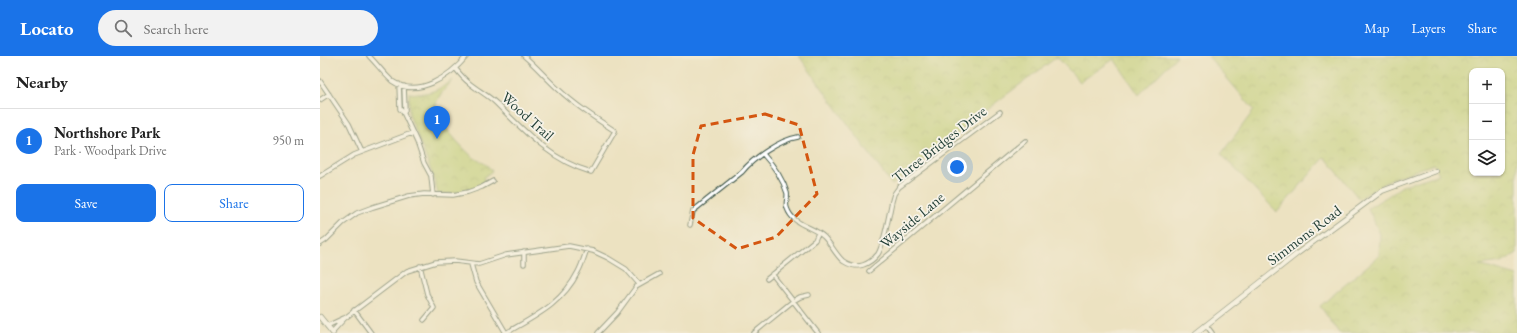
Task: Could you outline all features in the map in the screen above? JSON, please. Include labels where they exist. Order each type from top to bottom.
[{"type":"street","points":[[369,56],[393,81],[404,86],[418,88],[429,85],[455,68],[467,56]]},
{"type":"street","name":"Wood Trail","points":[[455,68],[467,81],[485,93],[497,104],[518,126],[556,157],[572,166],[591,172],[614,131],[575,104],[524,56]]},
{"type":"street","points":[[320,81],[349,124],[362,152]]},
{"type":"street","points":[[399,84],[400,109],[403,112],[431,176],[433,195]]},
{"type":"street","points":[[403,112],[405,110],[404,86]]},
{"type":"street","points":[[320,100],[329,94]]},
{"type":"street","name":"Three Bridges Drive","points":[[763,154],[778,174],[788,194],[786,207],[791,214],[805,227],[824,237],[843,260],[849,264],[859,266],[867,264],[879,253],[894,194],[900,187],[1000,112]]},
{"type":"street","points":[[320,176],[338,164],[362,152],[412,133]]},
{"type":"street","points":[[690,226],[693,211],[742,172],[748,165],[787,139],[798,137]]},
{"type":"street","name":"Wayside Lane","points":[[869,271],[1025,141]]},
{"type":"street","name":"Simmons Road","points":[[1196,333],[1303,249],[1382,191],[1436,171]]},
{"type":"street","points":[[320,244],[343,223],[364,210],[409,196],[424,194],[453,195],[468,192],[493,181]]},
{"type":"street","points":[[767,279],[814,240],[818,233]]},
{"type":"street","points":[[320,317],[333,333],[345,318],[354,310],[406,271],[420,266],[436,262],[455,261],[479,264],[506,255],[569,246],[599,253],[619,264],[639,284]]},
{"type":"street","points":[[471,264],[476,282],[506,333],[550,307],[564,295],[578,272],[587,249]]},
{"type":"street","points":[[524,252],[524,264]]},
{"type":"street","points":[[420,266],[427,294],[434,308],[424,320]]},
{"type":"street","points":[[598,333],[617,314],[628,296],[639,284],[659,274]]},
{"type":"street","points":[[772,274],[818,333]]},
{"type":"street","points":[[754,333],[793,301],[800,297],[809,295]]},
{"type":"street","points":[[354,310],[371,333]]},
{"type":"street","points":[[327,326],[345,318]]},
{"type":"street","points":[[1206,325],[1212,333]]},
{"type":"highlighted area","points":[[765,114],[799,125],[817,194],[776,237],[737,249],[693,218],[693,155],[701,126]]},
{"type":"green space","points":[[799,56],[1177,56],[1139,95],[1114,59],[1080,82],[1057,57],[994,104],[892,185]]},
{"type":"green space","points":[[1208,56],[1517,56],[1517,253],[1502,262],[1479,265],[1517,276],[1517,333],[1339,333],[1320,306],[1379,256],[1380,234],[1368,208],[1402,186],[1439,174],[1434,164],[1389,180],[1359,199],[1325,157],[1277,212],[1221,154],[1254,110]]},
{"type":"green space","points":[[453,80],[438,98],[436,105],[437,111],[450,133],[473,157],[488,166],[492,171],[484,177],[484,184],[482,185],[460,192],[438,194],[433,176],[409,114],[409,93],[427,93],[443,87]]},
{"type":"place","name":"Northshore Park","points":[[437,139]]}]
